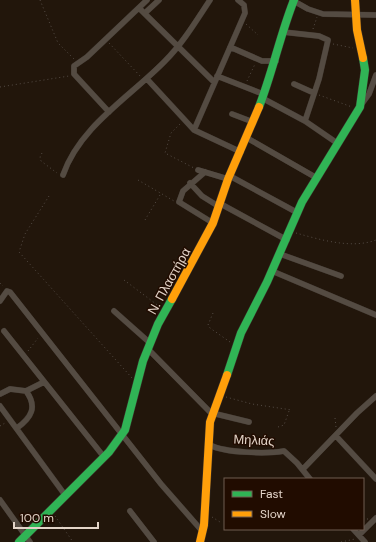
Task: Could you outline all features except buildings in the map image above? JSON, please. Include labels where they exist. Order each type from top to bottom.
[{"type":"street","points":[[109,112],[76,75],[74,70],[78,63],[105,40],[147,0]]},
{"type":"street","points":[[146,13],[159,0]]},
{"type":"street","points":[[63,175],[69,159],[77,146],[109,112],[147,79],[179,47],[210,0]]},
{"type":"street","points":[[194,130],[245,9],[244,5],[238,0]]},
{"type":"street","points":[[293,0],[318,13],[376,15]]},
{"type":"street","name":"Ν. Πλαστήρα","points":[[19,542],[28,539],[50,510],[104,457],[122,435],[127,423],[137,382],[149,346],[166,310],[213,223],[229,178],[247,138],[276,61],[293,0]]},
{"type":"street","points":[[355,0],[360,47],[365,70],[359,108]]},
{"type":"street","points":[[139,8],[146,13],[214,82]]},
{"type":"street","points":[[283,32],[324,37],[328,42],[305,121]]},
{"type":"street","points":[[230,47],[257,60],[268,62],[276,61]]},
{"type":"street","points":[[200,542],[203,532],[205,512],[210,445],[208,442],[209,428],[212,414],[236,346],[316,177],[369,94],[376,75]]},
{"type":"street","points":[[217,76],[244,86],[305,121],[338,143]]},
{"type":"street","points":[[147,79],[184,121],[194,130],[241,152]]},
{"type":"street","points":[[294,84],[314,93]]},
{"type":"street","points":[[232,114],[253,122]]},
{"type":"street","points":[[247,138],[316,177]]},
{"type":"street","points":[[198,170],[229,178],[298,213]]},
{"type":"street","points":[[205,172],[190,183],[183,191],[179,202],[213,223]]},
{"type":"street","points":[[190,183],[202,196],[287,240]]},
{"type":"street","points":[[280,254],[341,276]]},
{"type":"street","points":[[272,272],[376,315]]},
{"type":"street","points":[[0,301],[7,291],[10,292],[122,435],[203,532]]},
{"type":"street","points":[[114,311],[149,346],[212,414],[249,422]]},
{"type":"street","points":[[4,331],[104,457]]},
{"type":"street","points":[[0,394],[10,389],[26,391],[44,382]]},
{"type":"street","points":[[16,428],[26,422],[33,412],[32,401],[26,391]]},
{"type":"street","points":[[303,469],[375,397]]},
{"type":"street","points":[[0,406],[65,495]]},
{"type":"street","points":[[336,436],[376,479]]},
{"type":"street","name":"Μηλιάς","points":[[210,445],[224,449],[264,453],[284,452],[303,469],[309,478]]},
{"type":"street","points":[[0,500],[28,539]]},
{"type":"street","points":[[130,511],[154,542]]},
{"type":"street","points":[[354,530],[362,538],[376,518]]},
{"type":"path","points":[[40,0],[58,43],[78,63]]},
{"type":"path","points":[[310,36],[318,13]]},
{"type":"path","points":[[241,20],[258,34]]},
{"type":"path","points":[[105,40],[141,77],[147,79]]},
{"type":"path","points":[[328,42],[350,48],[360,47]]},
{"type":"path","points":[[244,86],[257,60]]},
{"type":"path","points":[[0,87],[76,75]]},
{"type":"path","points":[[314,93],[359,108]]},
{"type":"path","points":[[184,121],[171,133],[165,153],[198,170]]},
{"type":"path","points":[[42,153],[40,157],[41,161],[63,175]]},
{"type":"path","points":[[138,180],[161,194],[179,202]]},
{"type":"path","points":[[145,220],[161,194]]},
{"type":"path","points":[[49,196],[25,234],[20,252],[102,346],[137,382]]},
{"type":"path","points":[[290,231],[349,244],[364,244],[376,240]]},
{"type":"path","points":[[124,280],[141,294],[166,310]]},
{"type":"path","points":[[213,313],[208,325],[210,328],[236,346]]},
{"type":"path","points":[[24,356],[42,332]]},
{"type":"path","points":[[219,394],[236,400],[292,410]]},
{"type":"path","points":[[278,426],[284,425],[290,410]]},
{"type":"path","points":[[50,510],[73,542]]},
{"type":"path","points":[[205,512],[220,522]]},
{"type":"path","points":[[341,542],[362,538]]},
{"type":"traffic: fast","points":[[259,107],[294,0]]},
{"type":"traffic: fast","points":[[227,375],[241,333],[267,282],[302,202],[360,107],[365,70],[363,58]]},
{"type":"traffic: fast","points":[[19,542],[109,452],[125,430],[143,361],[158,324],[172,299]]},
{"type":"traffic: slow","points":[[355,0],[357,30],[363,58]]},
{"type":"traffic: slow","points":[[172,299],[213,223],[228,179],[259,107]]},
{"type":"traffic: slow","points":[[200,542],[204,525],[210,422],[227,375]]}]
